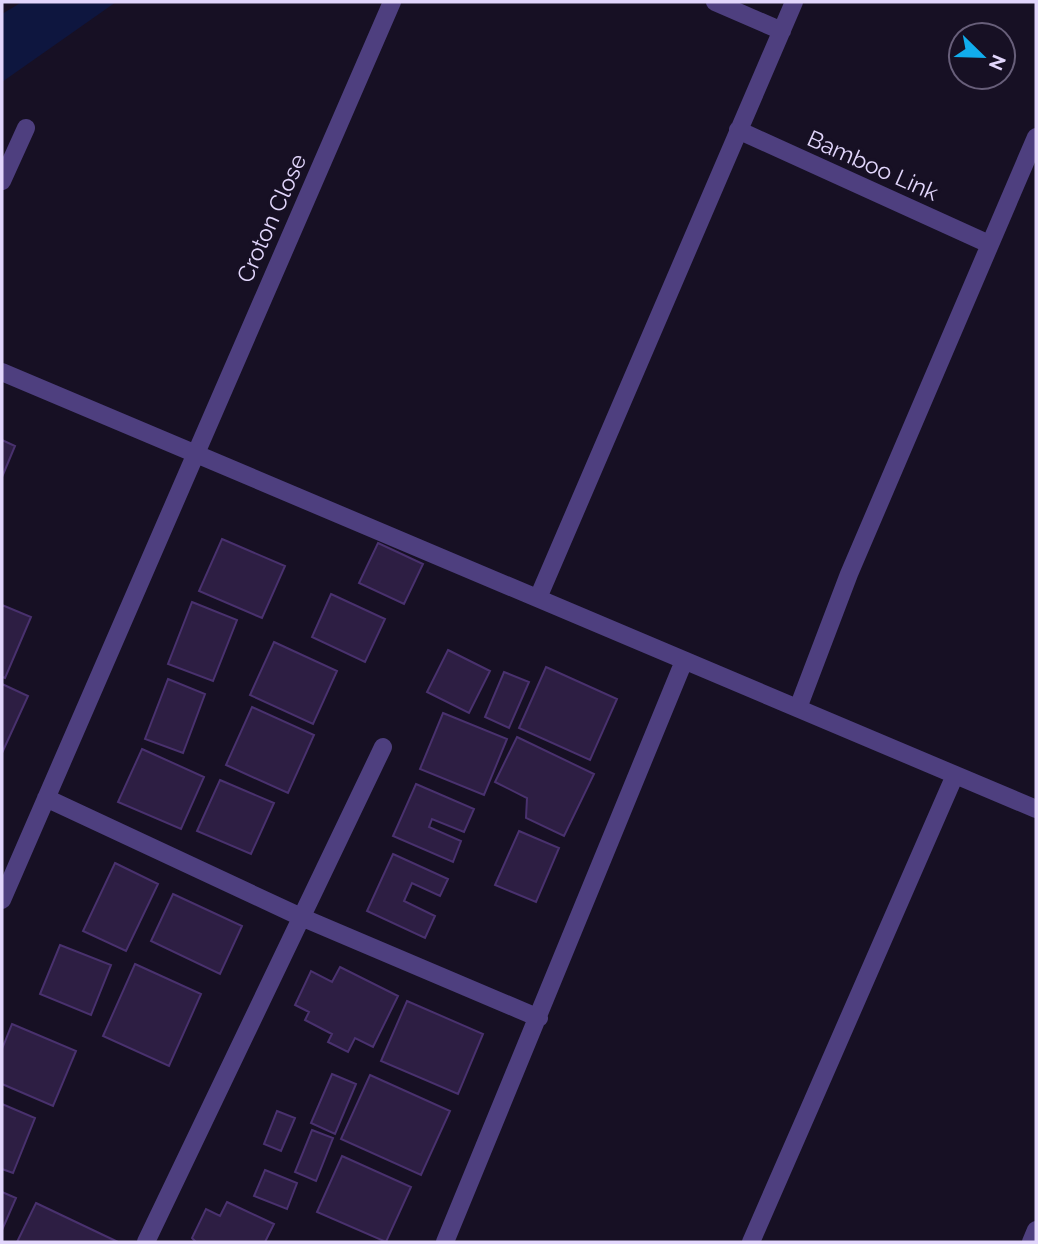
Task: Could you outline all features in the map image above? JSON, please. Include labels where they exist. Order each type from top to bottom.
[{"type":"street","name":"Croton Close","points":[[2,900],[392,2]]},
{"type":"street","points":[[715,2],[782,31]]},
{"type":"street","points":[[538,598],[794,2]]},
{"type":"street","points":[[2,181],[26,128]]},
{"type":"street","name":"Bamboo Link","points":[[738,131],[989,244]]},
{"type":"street","points":[[798,708],[849,574],[1036,137]]},
{"type":"street","points":[[2,372],[1036,809]]},
{"type":"street","points":[[445,1242],[684,661]]},
{"type":"street","points":[[146,1242],[383,747]]},
{"type":"street","points":[[751,1242],[955,775]]},
{"type":"street","points":[[46,797],[301,917],[539,1018]]},
{"type":"street","points":[[1031,1242],[1036,1230]]},
{"type":"shaded area","points":[[22,2],[116,2],[2,82],[2,14]]},
{"type":"building","points":[[2,440],[15,446],[2,477]]},
{"type":"building","points":[[222,539],[285,566],[262,618],[199,591]]},
{"type":"building","points":[[378,543],[423,564],[404,604],[359,583]]},
{"type":"building","points":[[331,594],[385,619],[365,662],[312,637]]},
{"type":"building","points":[[192,602],[237,620],[213,681],[168,664]]},
{"type":"building","points":[[2,605],[31,617],[5,678],[2,677]]},
{"type":"building","points":[[274,642],[337,671],[313,724],[250,695]]},
{"type":"building","points":[[448,650],[490,671],[469,713],[427,692]]},
{"type":"building","points":[[546,667],[617,699],[590,760],[519,728]]},
{"type":"building","points":[[504,672],[529,682],[509,728],[485,717]]},
{"type":"building","points":[[168,679],[205,694],[183,753],[145,739]]},
{"type":"building","points":[[2,684],[28,696],[2,753]]},
{"type":"building","points":[[252,707],[314,735],[288,793],[226,765]]},
{"type":"building","points":[[443,713],[507,739],[484,795],[420,769]]},
{"type":"building","points":[[517,737],[594,774],[564,836],[526,818],[527,798],[495,782]]},
{"type":"building","points":[[142,749],[204,777],[181,829],[118,802]]},
{"type":"building","points":[[220,780],[274,803],[251,854],[197,831]]},
{"type":"building","points":[[416,784],[474,809],[464,832],[432,819],[429,827],[461,841],[453,862],[393,836]]},
{"type":"building","points":[[519,831],[559,848],[536,902],[495,885]]},
{"type":"building","points":[[393,854],[448,879],[440,896],[412,883],[404,901],[435,916],[425,938],[367,911]]},
{"type":"building","points":[[115,863],[158,884],[126,951],[83,931]]},
{"type":"building","points":[[173,894],[242,926],[220,974],[151,941]]},
{"type":"building","points":[[60,945],[111,965],[91,1015],[40,994]]},
{"type":"building","points":[[135,964],[201,994],[169,1066],[103,1036]]},
{"type":"building","points":[[340,967],[398,996],[373,1047],[355,1038],[348,1052],[328,1042],[332,1034],[305,1020],[309,1012],[295,1005],[311,971],[332,982]]},
{"type":"building","points":[[407,1001],[483,1034],[458,1094],[381,1061]]},
{"type":"building","points":[[12,1024],[76,1051],[53,1106],[2,1084],[2,1049]]},
{"type":"building","points":[[332,1074],[356,1084],[335,1134],[311,1123]]},
{"type":"building","points":[[370,1075],[450,1111],[421,1175],[341,1139]]},
{"type":"building","points":[[2,1104],[35,1118],[13,1173],[2,1169]]},
{"type":"building","points":[[277,1111],[295,1118],[281,1151],[264,1144]]},
{"type":"building","points":[[312,1130],[333,1138],[316,1181],[295,1172]]},
{"type":"building","points":[[342,1156],[411,1187],[386,1242],[317,1212]]},
{"type":"building","points":[[265,1170],[297,1183],[287,1209],[254,1196]]},
{"type":"building","points":[[2,1192],[16,1198],[2,1230]]},
{"type":"building","points":[[227,1202],[274,1224],[265,1242],[196,1242],[192,1238],[206,1209],[220,1216]]},
{"type":"building","points":[[36,1203],[118,1242],[17,1242]]}]
